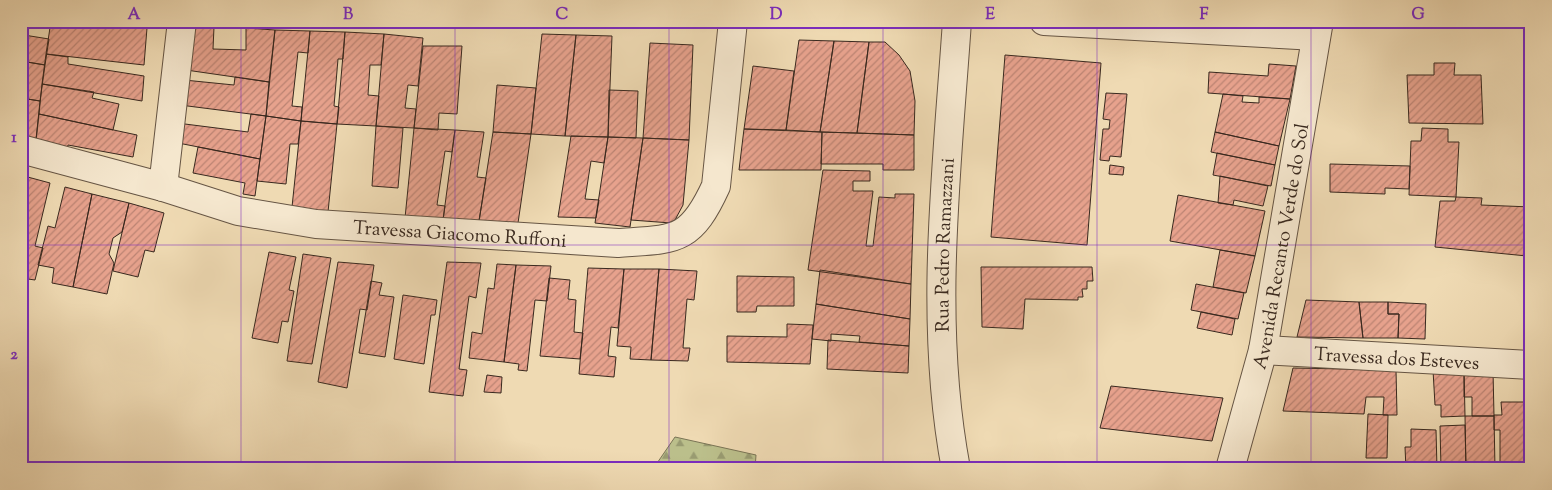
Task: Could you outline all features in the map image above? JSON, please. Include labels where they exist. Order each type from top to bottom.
[{"type":"street","points":[[163,187],[182,21]]},
{"type":"street","name":"Travessa Giacomo Ruffoni","points":[[21,149],[163,187],[238,211],[316,224],[618,243],[664,240],[688,230],[705,210],[716,186],[733,21]]},
{"type":"street","name":"Rua Pedro Ramazzani","points":[[956,469],[949,432],[940,310],[957,21]]},
{"type":"street","points":[[1044,21],[1318,29]]},
{"type":"street","name":"Avenida Recanto Verde do Sol","points":[[1230,469],[1263,350],[1318,29]]},
{"type":"street","name":"Travessa dos Esteves","points":[[1263,350],[1531,365]]},
{"type":"green space","points":[[675,437],[756,455],[755,469],[653,469]]},
{"type":"building","points":[[51,21],[147,28],[144,65],[46,54]]},
{"type":"building","points":[[193,26],[214,27],[213,49],[246,50],[246,28],[275,30],[269,82],[186,70]]},
{"type":"building","points":[[275,30],[310,31],[308,53],[298,52],[292,106],[302,107],[301,121],[266,116]]},
{"type":"building","points":[[21,31],[25,32],[24,35],[49,39],[45,65],[21,61]]},
{"type":"building","points":[[310,31],[345,32],[343,59],[338,59],[334,106],[339,107],[337,124],[301,121]]},
{"type":"building","points":[[345,32],[384,34],[381,65],[370,65],[368,95],[379,96],[376,126],[337,124]]},
{"type":"building","points":[[384,34],[423,38],[418,86],[408,85],[405,108],[416,109],[414,128],[376,126]]},
{"type":"building","points":[[542,34],[576,35],[565,136],[531,134]]},
{"type":"building","points":[[576,35],[612,36],[608,137],[565,136]]},
{"type":"building","points":[[799,40],[834,41],[820,132],[786,130]]},
{"type":"building","points":[[834,41],[869,42],[857,133],[820,132]]},
{"type":"building","points":[[869,42],[885,42],[899,55],[910,71],[915,101],[914,135],[857,133]]},
{"type":"building","points":[[650,43],[693,45],[689,140],[643,138]]},
{"type":"building","points":[[423,46],[462,46],[457,114],[439,113],[438,130],[414,128]]},
{"type":"building","points":[[46,54],[68,57],[68,64],[144,76],[142,101],[42,84]]},
{"type":"building","points":[[1005,55],[1101,63],[1087,245],[991,237]]},
{"type":"building","points":[[21,61],[45,65],[40,101],[21,98]]},
{"type":"building","points":[[1434,63],[1455,63],[1454,75],[1481,75],[1483,124],[1409,123],[1407,75],[1434,75]]},
{"type":"building","points":[[1269,64],[1296,66],[1290,99],[1208,93],[1209,72],[1268,76]]},
{"type":"building","points":[[753,66],[794,71],[786,130],[744,129]]},
{"type":"building","points":[[235,77],[269,82],[266,116],[180,105],[184,80],[234,85]]},
{"type":"building","points":[[42,84],[94,92],[92,98],[119,104],[113,130],[39,114]]},
{"type":"building","points":[[497,85],[536,88],[531,134],[493,132]]},
{"type":"building","points":[[609,90],[638,91],[636,138],[608,137]]},
{"type":"building","points":[[1106,93],[1127,94],[1121,157],[1110,156],[1109,161],[1100,160],[1103,129],[1109,129],[1110,120],[1103,119]]},
{"type":"building","points":[[1223,94],[1243,96],[1242,102],[1259,103],[1259,97],[1290,99],[1279,146],[1215,132]]},
{"type":"building","points":[[21,98],[40,101],[36,140],[21,136]]},
{"type":"building","points":[[39,114],[137,135],[133,157],[68,145],[67,149],[36,140]]},
{"type":"building","points":[[251,114],[266,116],[260,159],[173,142],[177,123],[248,132]]},
{"type":"building","points":[[266,116],[301,121],[298,144],[290,144],[286,184],[257,181]]},
{"type":"building","points":[[301,121],[337,124],[328,212],[292,207]]},
{"type":"building","points":[[376,126],[403,128],[398,188],[372,186]]},
{"type":"building","points":[[414,128],[455,130],[452,152],[445,151],[437,205],[445,206],[443,220],[405,218]]},
{"type":"building","points":[[1422,128],[1448,129],[1448,142],[1459,142],[1456,197],[1409,195],[1411,141],[1421,141]]},
{"type":"building","points":[[744,129],[822,132],[821,170],[739,170]]},
{"type":"building","points":[[455,130],[484,132],[477,177],[486,178],[479,221],[443,220]]},
{"type":"building","points":[[493,132],[531,134],[518,223],[479,221]]},
{"type":"building","points":[[822,132],[914,135],[914,170],[883,170],[883,164],[821,164]]},
{"type":"building","points":[[1215,132],[1279,146],[1275,165],[1211,152]]},
{"type":"building","points":[[571,136],[608,137],[604,163],[591,161],[585,199],[599,200],[596,218],[558,217]]},
{"type":"building","points":[[608,137],[643,138],[630,227],[595,223]]},
{"type":"building","points":[[643,138],[689,140],[683,205],[675,220],[671,223],[631,220]]},
{"type":"building","points":[[198,147],[260,159],[255,196],[243,194],[245,183],[193,173]]},
{"type":"building","points":[[1217,153],[1275,165],[1271,186],[1213,175]]},
{"type":"building","points":[[1330,164],[1410,166],[1409,189],[1385,188],[1385,194],[1330,192]]},
{"type":"building","points":[[1110,165],[1124,167],[1123,175],[1109,174]]},
{"type":"building","points":[[823,170],[870,171],[870,181],[853,181],[853,191],[873,191],[866,246],[873,246],[879,197],[895,198],[895,194],[914,194],[911,284],[808,270]]},
{"type":"building","points":[[24,176],[50,183],[35,246],[43,248],[35,280],[21,278],[21,186]]},
{"type":"building","points":[[1220,176],[1268,186],[1263,206],[1234,200],[1233,205],[1218,203]]},
{"type":"building","points":[[65,187],[92,194],[73,287],[52,283],[54,268],[38,265],[48,226],[55,228]]},
{"type":"building","points":[[92,194],[129,203],[122,232],[113,238],[109,254],[114,263],[107,294],[73,287]]},
{"type":"building","points":[[1178,195],[1265,211],[1255,256],[1170,241]]},
{"type":"building","points":[[1456,197],[1482,198],[1481,205],[1531,207],[1527,256],[1435,247],[1440,201],[1455,201]]},
{"type":"building","points":[[129,203],[164,213],[154,252],[145,250],[138,277],[113,271]]},
{"type":"building","points":[[1220,250],[1255,256],[1246,293],[1213,287]]},
{"type":"building","points":[[269,252],[296,257],[289,290],[294,291],[288,322],[282,321],[278,343],[252,338]]},
{"type":"building","points":[[303,254],[331,258],[312,364],[287,361]]},
{"type":"building","points":[[338,262],[374,265],[367,310],[360,309],[347,388],[318,382]]},
{"type":"building","points":[[447,262],[481,263],[476,298],[469,296],[459,369],[467,370],[463,396],[429,392]]},
{"type":"building","points":[[497,264],[516,265],[504,362],[469,358],[472,332],[482,334],[488,288],[494,289]]},
{"type":"building","points":[[516,265],[551,266],[547,301],[535,300],[527,371],[518,370],[519,364],[504,362]]},
{"type":"building","points":[[981,267],[1092,267],[1093,281],[1087,281],[1087,289],[1082,289],[1083,297],[1078,297],[1078,300],[1025,299],[1023,329],[982,327]]},
{"type":"building","points":[[588,268],[624,269],[618,328],[611,327],[608,356],[616,357],[614,377],[579,374]]},
{"type":"building","points":[[624,269],[659,269],[651,360],[630,359],[631,347],[617,346]]},
{"type":"building","points":[[659,269],[697,271],[694,300],[687,299],[683,348],[690,348],[688,361],[651,360]]},
{"type":"building","points":[[820,270],[911,284],[910,319],[816,304]]},
{"type":"building","points":[[737,276],[794,277],[794,306],[757,306],[756,312],[737,312]]},
{"type":"building","points":[[549,278],[570,280],[568,299],[576,300],[574,332],[583,333],[580,359],[540,356]]},
{"type":"building","points":[[371,281],[382,283],[379,295],[394,297],[385,357],[359,353]]},
{"type":"building","points":[[1196,284],[1244,293],[1238,319],[1191,310]]},
{"type":"building","points":[[403,295],[437,300],[435,315],[431,315],[424,364],[394,359]]},
{"type":"building","points":[[1531,298],[1531,338],[1526,338]]},
{"type":"building","points":[[1306,300],[1359,302],[1363,338],[1297,337]]},
{"type":"building","points":[[1359,302],[1388,302],[1388,314],[1399,314],[1398,338],[1363,338]]},
{"type":"building","points":[[1388,302],[1426,304],[1425,339],[1398,338],[1399,314],[1388,314]]},
{"type":"building","points":[[816,304],[910,319],[909,346],[859,342],[860,336],[831,334],[831,341],[812,339]]},
{"type":"building","points":[[1201,312],[1235,319],[1232,335],[1197,328]]},
{"type":"building","points":[[787,324],[813,325],[810,364],[727,362],[727,336],[787,337]]},
{"type":"building","points":[[828,340],[909,346],[908,373],[827,369]]},
{"type":"building","points":[[1293,368],[1396,370],[1397,415],[1383,415],[1384,397],[1366,397],[1364,414],[1283,411]]},
{"type":"building","points":[[1433,370],[1464,370],[1465,416],[1441,417],[1441,405],[1435,405]]},
{"type":"building","points":[[1464,370],[1493,371],[1494,416],[1472,416],[1472,397],[1464,397]]},
{"type":"building","points":[[1529,372],[1531,469],[1525,469],[1525,458],[1530,458]]},
{"type":"building","points":[[487,375],[502,377],[501,393],[484,392]]},
{"type":"building","points":[[1111,386],[1223,398],[1212,441],[1100,428]]},
{"type":"building","points":[[1501,402],[1524,402],[1525,469],[1500,469],[1500,430],[1494,430],[1494,415],[1502,415]]},
{"type":"building","points":[[1368,414],[1388,415],[1387,458],[1366,458]]},
{"type":"building","points":[[1465,416],[1494,416],[1495,469],[1466,469]]},
{"type":"building","points":[[1465,425],[1466,469],[1441,469],[1440,426]]},
{"type":"building","points":[[1411,429],[1436,430],[1437,469],[1406,469],[1405,447],[1411,447]]},
{"type":"building","points":[[1111,463],[1140,469],[1110,469]]}]
